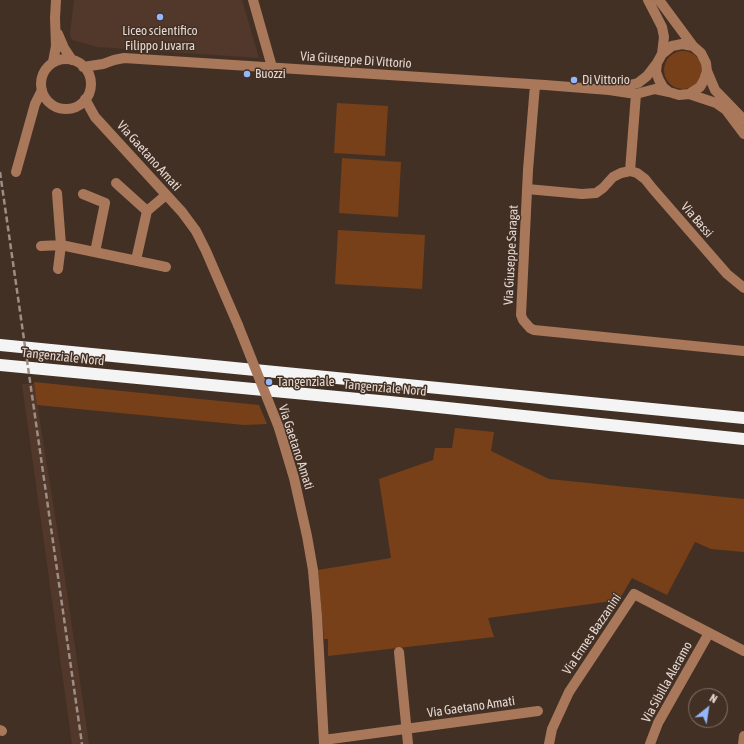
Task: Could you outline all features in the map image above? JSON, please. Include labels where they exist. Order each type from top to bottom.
[{"type":"highway","name":"Tangenziale Nord","points":[[0,345],[744,418]]},
{"type":"highway","name":"Tangenziale Nord","points":[[0,365],[390,402],[744,439]]},
{"type":"street","points":[[56,0],[55,18],[56,46],[53,62],[44,72],[41,84],[42,90],[48,101],[54,106],[69,108],[76,106],[85,99],[90,90],[90,79],[88,72],[72,60],[64,48],[56,30]]},
{"type":"street","points":[[253,0],[272,67]]},
{"type":"street","points":[[648,0],[662,27],[664,37],[656,72],[663,87],[669,92],[679,95],[689,94],[705,98],[721,107],[726,110],[744,134]]},
{"type":"street","points":[[659,0],[693,46],[701,53],[715,90],[744,120]]},
{"type":"street","points":[[660,58],[672,46],[682,44],[693,46]]},
{"type":"street","name":"Via Giuseppe Di Vittorio","points":[[83,67],[103,64],[124,58],[535,84],[609,90],[636,94],[655,89],[669,92]]},
{"type":"street","name":"Via Giuseppe Di Vittorio","points":[[609,90],[638,83],[647,76],[660,58]]},
{"type":"street","points":[[53,62],[72,60]]},
{"type":"street","points":[[90,79],[103,64]]},
{"type":"street","points":[[689,94],[700,87],[707,71]]},
{"type":"street","name":"Via Giuseppe Saragat","points":[[535,84],[527,189],[521,315],[523,320],[530,328],[534,330],[744,351]]},
{"type":"street","points":[[16,172],[34,104],[42,90]]},
{"type":"street","points":[[527,189],[582,194],[596,193],[613,177],[630,171],[636,94]]},
{"type":"street","name":"Via Gaetano Amati","points":[[85,99],[95,117],[166,194],[196,231],[238,325],[279,428],[288,454],[296,486],[312,566],[316,597],[324,742],[538,711]]},
{"type":"street","points":[[33,111],[48,101]]},
{"type":"street","name":"Via Gaetano Amati","points":[[76,106],[95,117]]},
{"type":"street","name":"Via Bassi","points":[[630,171],[637,173],[645,179],[727,274],[744,288]]},
{"type":"street","points":[[116,183],[147,211]]},
{"type":"street","points":[[57,193],[61,245],[58,269]]},
{"type":"street","points":[[83,194],[105,203],[95,252]]},
{"type":"street","points":[[136,260],[147,211],[166,194]]},
{"type":"street","points":[[41,246],[61,245],[166,267]]},
{"type":"street","name":"Via Ermes Bazzanini","points":[[550,744],[552,729],[569,692],[634,594],[709,633]]},
{"type":"street","points":[[709,633],[744,651]]},
{"type":"street","name":"Via Sibilla Aleramo","points":[[650,744],[658,723],[709,633]]},
{"type":"street","points":[[399,652],[408,744]]},
{"type":"street","points":[[743,744],[744,736]]},
{"type":"shaded area","name":"Liceo scientifico Filippo Juvarra","points":[[74,0],[242,0],[259,58],[97,47],[72,40],[70,34]]},
{"type":"shaded area","points":[[679,51],[687,51],[694,54],[699,59],[702,70],[699,81],[694,86],[687,89],[679,89],[672,86],[667,81],[664,74],[664,66],[667,59],[672,54]]},
{"type":"shaded area","points":[[337,103],[388,106],[385,156],[334,153]]},
{"type":"shaded area","points":[[342,158],[401,162],[398,217],[339,213]]},
{"type":"shaded area","points":[[338,230],[425,235],[422,289],[335,284]]},
{"type":"shaded area","points":[[34,382],[259,405],[267,424],[244,425],[37,405]]},
{"type":"shaded area","points":[[22,384],[34,384],[65,578],[89,744],[72,744]]},
{"type":"shaded area","points":[[455,428],[494,432],[491,451],[549,479],[744,499],[744,552],[711,549],[695,542],[667,595],[632,578],[619,600],[488,618],[494,637],[328,656],[328,639],[324,639],[318,570],[391,558],[379,479],[433,460],[435,448],[452,448]]},
{"type":"railway","points":[[0,172],[82,744]]},
{"type":"place","name":"Liceo scientifico Filippo Juvarra","points":[[160,17]]},
{"type":"place","name":"Buozzi","points":[[247,74]]},
{"type":"place","name":"Di Vittorio","points":[[574,80]]},
{"type":"place","name":"Tangenziale","points":[[269,382]]}]
